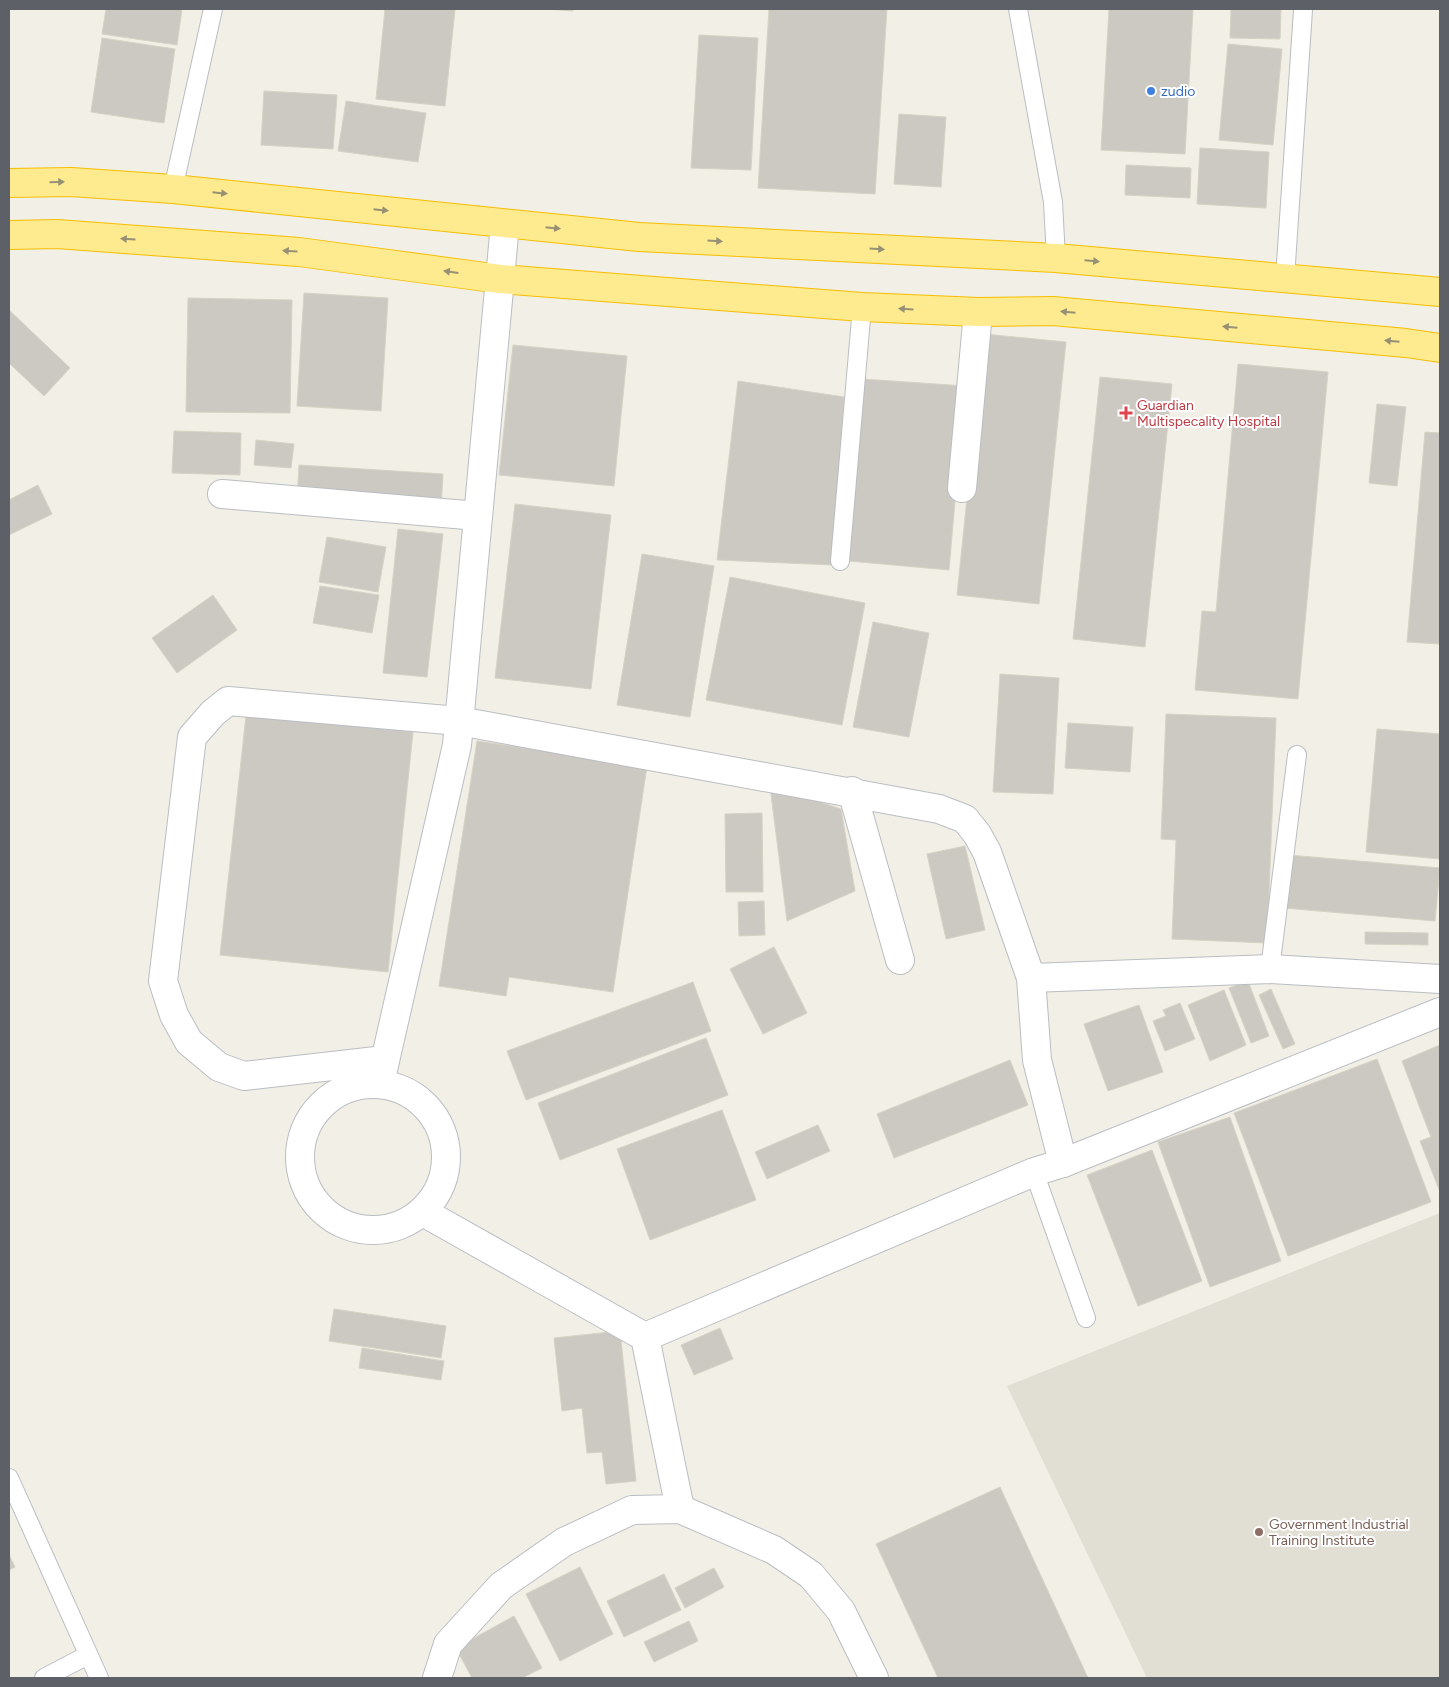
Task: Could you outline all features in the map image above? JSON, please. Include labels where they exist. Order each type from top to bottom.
[{"type":"highway","points":[[9,183],[71,182],[173,189],[639,237],[1056,258],[1440,292]]},
{"type":"highway","points":[[9,235],[57,234],[299,252],[500,279],[862,307],[978,312],[1054,311],[1406,343],[1440,348]]},
{"type":"street","points":[[382,1071],[457,745],[505,224]]},
{"type":"street","points":[[962,488],[978,312]]},
{"type":"street","points":[[222,494],[478,516]]},
{"type":"street","points":[[382,1071],[325,1100],[307,1122],[298,1150],[301,1179],[316,1204],[338,1222],[366,1230],[395,1227],[423,1212],[436,1194],[446,1166],[444,1137],[431,1110],[382,1071],[244,1076],[218,1067],[189,1042],[174,1015],[163,981],[192,737],[213,713],[228,701],[459,721],[852,792],[939,809],[965,818],[978,834],[987,852],[1031,978],[1037,1060],[1064,1163]]},
{"type":"street","points":[[852,792],[900,960]]},
{"type":"street","points":[[1031,978],[1270,968],[1440,979]]},
{"type":"street","points":[[645,1337],[1034,1172],[1064,1163],[1440,1012]]},
{"type":"street","points":[[423,1212],[645,1337],[680,1509]]},
{"type":"street","points":[[437,1678],[448,1644],[508,1580],[564,1542],[632,1510],[680,1509],[774,1550],[811,1575],[841,1611],[874,1678]]},
{"type":"lane","points":[[173,189],[213,9]]},
{"type":"lane","points":[[1018,9],[1053,202],[1056,258]]},
{"type":"lane","points":[[1285,278],[1303,10]]},
{"type":"lane","points":[[840,561],[862,307]]},
{"type":"lane","points":[[1270,968],[1297,755]]},
{"type":"lane","points":[[1034,1172],[1086,1318]]},
{"type":"lane","points":[[9,1478],[99,1678]]},
{"type":"lane","points":[[44,1678],[88,1655]]},
{"type":"shaded area","name":"Government Industrial Training Institute","points":[[1440,1213],[1440,1678],[1147,1678],[1007,1386]]},
{"type":"building","points":[[106,9],[182,9],[177,45],[102,34]]},
{"type":"building","points":[[385,9],[455,9],[445,106],[376,99]]},
{"type":"building","points":[[547,9],[573,9],[573,11]]},
{"type":"building","points":[[769,9],[887,9],[875,194],[758,188]]},
{"type":"building","points":[[1109,9],[1193,9],[1185,154],[1101,150]]},
{"type":"building","points":[[1231,9],[1281,9],[1280,39],[1230,38]]},
{"type":"building","points":[[699,35],[758,38],[751,170],[691,168]]},
{"type":"building","points":[[102,38],[175,49],[164,123],[91,112]]},
{"type":"building","points":[[1228,44],[1282,49],[1273,145],[1219,140]]},
{"type":"building","points":[[264,91],[337,95],[333,149],[261,145]]},
{"type":"building","points":[[346,101],[426,113],[418,162],[338,151]]},
{"type":"building","points":[[899,114],[946,117],[941,187],[894,184]]},
{"type":"building","points":[[1200,148],[1269,152],[1266,208],[1197,204]]},
{"type":"building","points":[[1126,165],[1191,168],[1190,198],[1125,195]]},
{"type":"building","points":[[304,293],[388,298],[381,411],[297,406]]},
{"type":"building","points":[[188,298],[292,300],[290,413],[186,412]]},
{"type":"building","points":[[9,310],[70,368],[44,396],[9,363]]},
{"type":"building","points":[[984,334],[1066,342],[1039,604],[957,595]]},
{"type":"building","points":[[513,345],[627,356],[614,486],[499,475]]},
{"type":"building","points":[[1238,364],[1328,372],[1298,699],[1195,690],[1202,611],[1216,612]]},
{"type":"building","points":[[1100,377],[1172,384],[1145,647],[1073,639]]},
{"type":"building","points":[[862,379],[965,386],[949,570],[849,561]]},
{"type":"building","points":[[738,381],[844,397],[833,565],[717,560]]},
{"type":"building","points":[[1377,404],[1406,407],[1397,486],[1369,483]]},
{"type":"building","points":[[174,431],[241,433],[240,475],[172,473]]},
{"type":"building","points":[[1425,432],[1440,433],[1440,644],[1407,642]]},
{"type":"building","points":[[256,440],[294,444],[291,468],[254,465]]},
{"type":"building","points":[[299,465],[443,474],[441,509],[297,500]]},
{"type":"building","points":[[38,485],[52,514],[9,535],[9,500]]},
{"type":"building","points":[[515,504],[611,515],[591,689],[495,678]]},
{"type":"building","points":[[398,529],[443,534],[427,677],[383,673]]},
{"type":"building","points":[[327,537],[386,547],[378,592],[319,582]]},
{"type":"building","points":[[642,554],[714,566],[690,717],[617,705]]},
{"type":"building","points":[[730,577],[865,603],[842,725],[706,700]]},
{"type":"building","points":[[320,586],[379,595],[372,633],[313,623]]},
{"type":"building","points":[[213,595],[237,630],[177,673],[152,638]]},
{"type":"building","points":[[873,622],[929,633],[909,737],[853,727]]},
{"type":"building","points":[[1000,674],[1059,678],[1053,794],[993,792]]},
{"type":"building","points":[[1166,714],[1276,718],[1267,943],[1172,939],[1176,840],[1161,839]]},
{"type":"building","points":[[246,715],[413,732],[388,972],[220,955]]},
{"type":"building","points":[[1068,723],[1133,727],[1130,772],[1065,768]]},
{"type":"building","points":[[1377,729],[1440,734],[1440,859],[1366,852]]},
{"type":"building","points":[[477,741],[647,766],[613,992],[509,977],[506,996],[439,986]]},
{"type":"building","points":[[770,786],[841,809],[855,891],[787,921]]},
{"type":"building","points":[[762,813],[763,892],[726,892],[725,814]]},
{"type":"building","points":[[965,846],[985,930],[946,939],[927,854]]},
{"type":"building","points":[[1289,855],[1440,868],[1435,921],[1284,908]]},
{"type":"building","points":[[764,901],[765,935],[739,936],[738,902]]},
{"type":"building","points":[[1365,932],[1428,933],[1428,945],[1365,944]]},
{"type":"building","points":[[774,947],[807,1013],[763,1034],[730,969]]},
{"type":"building","points":[[1248,981],[1269,1036],[1251,1043],[1229,988]]},
{"type":"building","points":[[693,982],[711,1031],[526,1100],[507,1051]]},
{"type":"building","points":[[1271,989],[1295,1044],[1283,1049],[1259,995]]},
{"type":"building","points":[[1224,990],[1246,1045],[1210,1061],[1188,1005]]},
{"type":"building","points":[[1180,1003],[1195,1039],[1165,1051],[1153,1021],[1166,1016],[1163,1010]]},
{"type":"building","points":[[1139,1005],[1163,1072],[1108,1091],[1084,1024]]},
{"type":"building","points":[[706,1038],[728,1095],[560,1160],[538,1103]]},
{"type":"building","points":[[1440,1045],[1440,1192],[1420,1141],[1431,1137],[1402,1061]]},
{"type":"building","points":[[1377,1059],[1431,1202],[1288,1256],[1234,1113]]},
{"type":"building","points":[[1010,1060],[1028,1105],[894,1158],[877,1114]]},
{"type":"building","points":[[722,1110],[756,1200],[650,1240],[617,1149]]},
{"type":"building","points":[[1230,1117],[1281,1261],[1210,1287],[1158,1142]]},
{"type":"building","points":[[818,1125],[830,1151],[767,1179],[755,1152]]},
{"type":"building","points":[[1152,1150],[1202,1281],[1138,1306],[1087,1175]]},
{"type":"building","points":[[334,1309],[446,1326],[441,1358],[329,1341]]},
{"type":"building","points":[[720,1328],[733,1359],[694,1375],[681,1345]]},
{"type":"building","points":[[620,1331],[636,1481],[606,1484],[602,1452],[587,1453],[582,1408],[562,1411],[554,1338]]},
{"type":"building","points":[[362,1348],[444,1361],[441,1380],[359,1368]]},
{"type":"building","points":[[1000,1487],[1088,1678],[938,1678],[876,1544]]},
{"type":"building","points":[[9,1555],[15,1567],[9,1570]]},
{"type":"building","points":[[580,1567],[613,1634],[560,1661],[526,1594]]},
{"type":"building","points":[[714,1568],[724,1587],[685,1608],[675,1588]]},
{"type":"building","points":[[664,1574],[681,1610],[624,1637],[607,1601]]},
{"type":"building","points":[[514,1616],[542,1668],[522,1678],[472,1678],[456,1648]]},
{"type":"building","points":[[689,1621],[698,1641],[654,1662],[644,1642]]},
{"type":"place","name":"zudio","points":[[1151,91]]},
{"type":"place","name":"Guardian Multispecality Hospital","points":[[1126,413]]},
{"type":"place","name":"Government Industrial Training Institute","points":[[1259,1532]]}]
